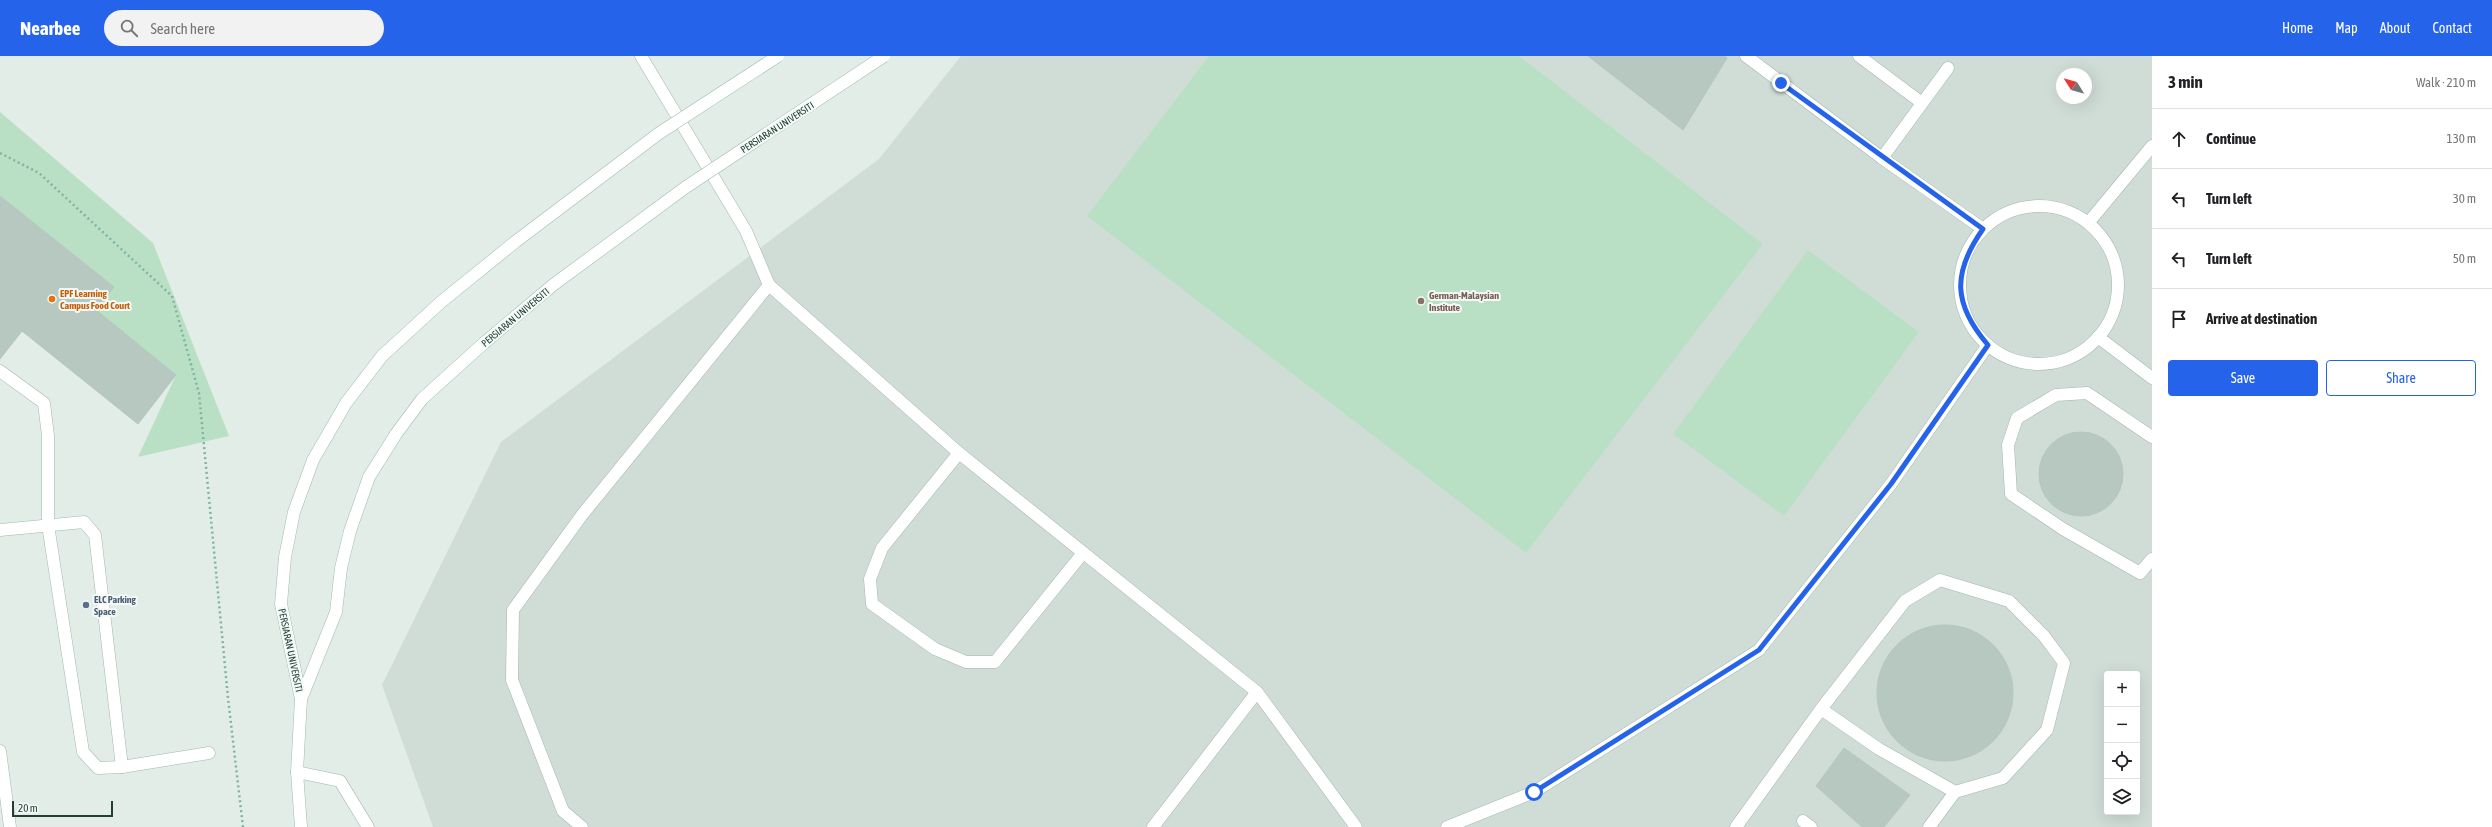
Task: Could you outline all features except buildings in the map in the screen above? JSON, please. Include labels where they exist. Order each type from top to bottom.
[{"type":"street","points":[[641,56],[746,231],[769,285],[959,453],[1257,692],[1356,827]]},
{"type":"street","name":"PERSIARAN UNIVERSITI","points":[[301,827],[297,772],[301,699],[281,604],[284,557],[294,512],[313,460],[346,403],[382,356],[441,302],[515,242],[658,134],[778,56]]},
{"type":"street","name":"PERSIARAN UNIVERSITI","points":[[301,699],[336,612],[342,568],[350,531],[369,477],[396,434],[422,399],[484,343],[553,285],[686,187],[884,56]]},
{"type":"street","points":[[1746,56],[1882,158],[1983,229]]},
{"type":"street","points":[[1859,56],[1922,103]]},
{"type":"street","points":[[1882,158],[1948,68]]},
{"type":"street","points":[[2089,222],[2152,146]]},
{"type":"street","points":[[2035,206],[2064,209],[2089,222],[2106,242],[2116,265],[2118,291],[2112,315],[2098,337],[2079,353],[2057,362],[2032,364],[2009,358],[1988,345],[1971,326],[1962,302],[1961,275],[1968,250],[1983,229],[2007,212],[2035,206]]},
{"type":"street","points":[[582,827],[563,811],[512,680],[514,610],[582,515],[769,285]]},
{"type":"street","points":[[2098,337],[2152,378]]},
{"type":"street","points":[[1447,827],[1534,792],[1759,650],[1887,489],[1988,345]]},
{"type":"street","points":[[0,371],[44,403],[48,436],[48,525],[83,752],[98,768],[122,767],[209,753]]},
{"type":"street","points":[[2152,437],[2086,393],[2056,395],[2017,418],[2008,445],[2011,494],[2063,529],[2140,573],[2152,559]]},
{"type":"street","points":[[959,453],[882,548],[870,579],[872,604],[935,649],[966,662],[995,662],[1083,553]]},
{"type":"street","points":[[0,530],[84,522],[95,535],[122,767]]},
{"type":"street","points":[[1736,827],[1821,710],[1905,601],[1940,580],[2008,602],[2044,636],[2064,663],[2048,730],[2003,778],[1954,792],[1930,827]]},
{"type":"street","points":[[1153,827],[1257,692]]},
{"type":"street","points":[[1821,710],[1879,749],[1954,792]]},
{"type":"street","points":[[0,751],[3,791],[10,827]]},
{"type":"street","points":[[297,772],[340,781],[368,827]]},
{"type":"path","points":[[0,153],[39,173],[172,296],[199,393],[228,698],[243,827]]},
{"type":"shaded area","name":"German-Malaysian Institute","points":[[961,56],[2152,56],[2152,827],[433,827],[382,685],[501,442],[879,159]]},
{"type":"green space","points":[[1209,56],[1519,56],[1763,244],[1526,553],[1087,216]]},
{"type":"green space","points":[[0,112],[153,243],[229,436],[138,457],[176,375],[96,310],[113,287],[0,196]]},
{"type":"green space","points":[[1808,250],[1919,332],[1784,516],[1673,434]]},
{"type":"place","name":"EPF Learning Campus Food Court","points":[[52,299]]},
{"type":"place","name":"German-Malaysian Institute","points":[[1421,301]]},
{"type":"place","name":"ELC Parking Space","points":[[86,605]]},
{"type":"route","points":[[1534,792],[1759,650],[1891,484],[1988,345],[1971,326],[1962,302],[1961,275],[1968,250],[1983,229],[1882,158],[1781,83]]}]
